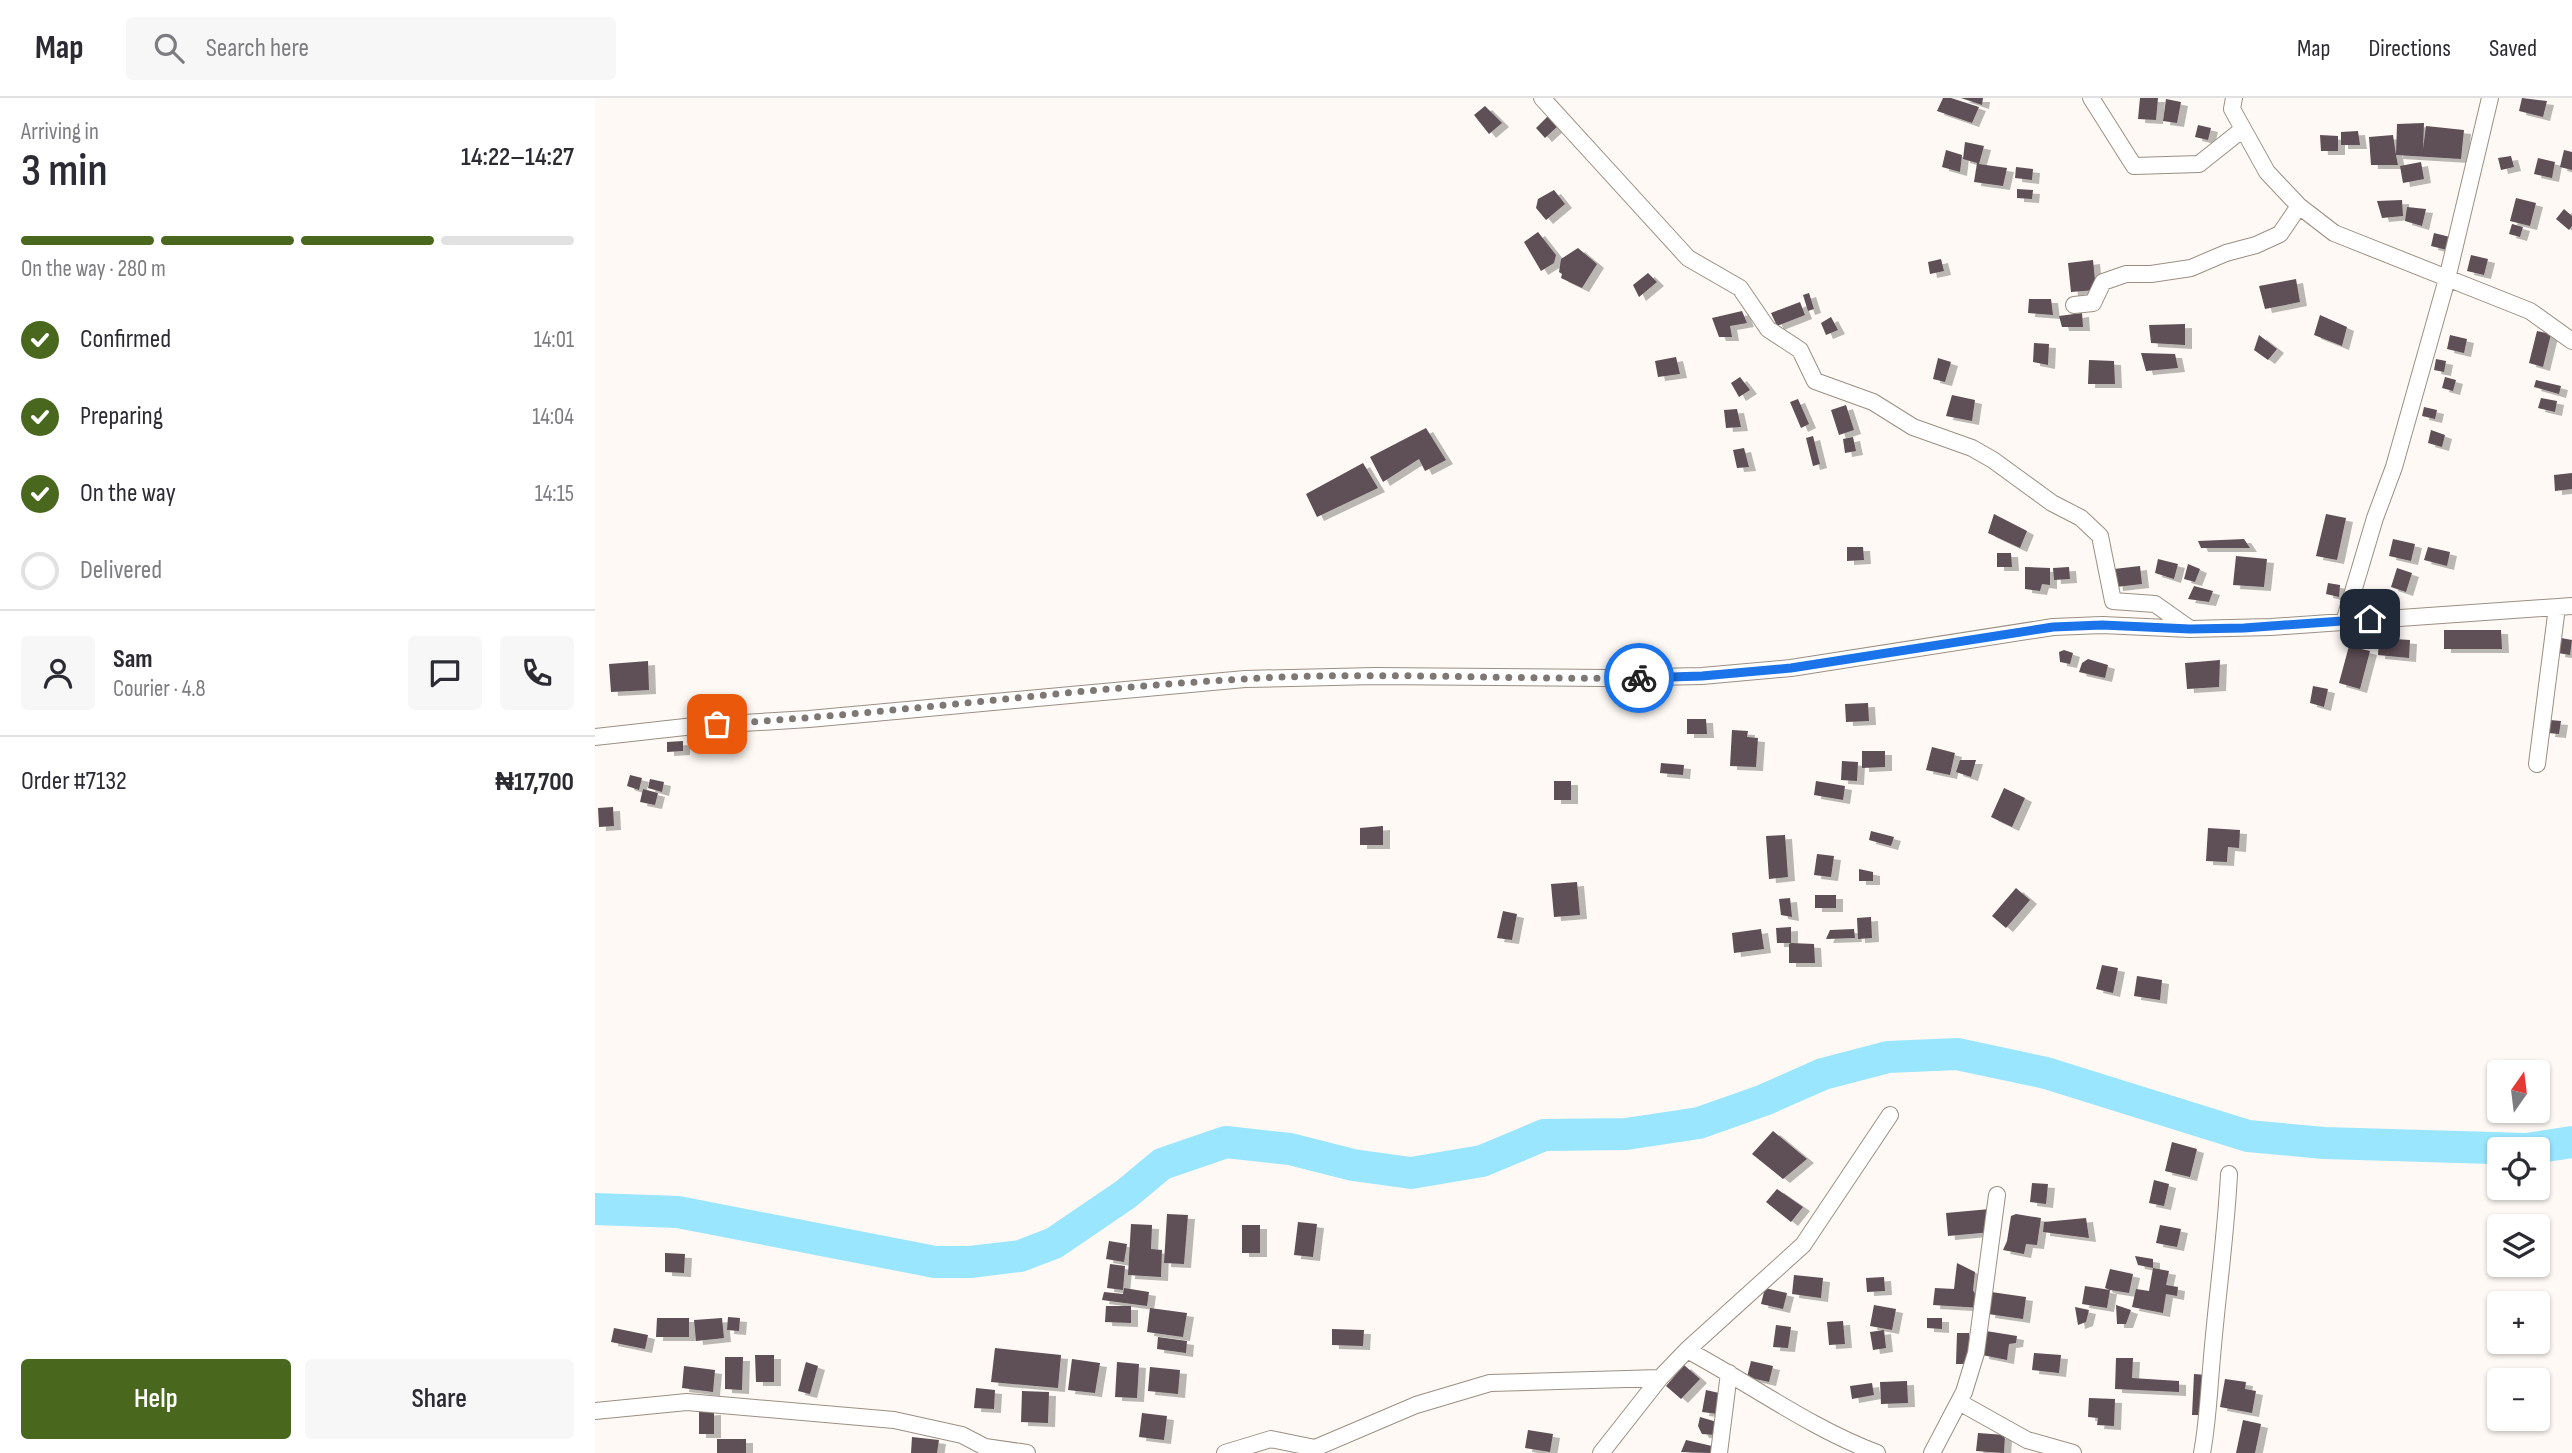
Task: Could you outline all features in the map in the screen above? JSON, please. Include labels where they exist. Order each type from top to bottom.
[{"type":"street","points":[[1542,98],[1688,258],[1740,288],[1768,329],[1800,350],[1815,381],[1874,402],[1913,427],[1972,449],[1993,460],[2052,503],[2081,518],[2100,536],[2113,601],[2155,604],[2190,629]]},
{"type":"street","points":[[2091,98],[2134,166],[2199,164],[2243,129]]},
{"type":"street","points":[[2234,98],[2232,109],[2267,172],[2299,206],[2334,233],[2530,312],[2572,341]]},
{"type":"street","points":[[2344,622],[2375,518],[2394,467],[2447,279],[2490,98]]},
{"type":"street","points":[[2074,305],[2093,303],[2103,282],[2126,274],[2151,274],[2192,268],[2226,253],[2256,245],[2280,234],[2299,206]]},
{"type":"street","points":[[595,737],[694,726],[809,719],[1245,679],[1375,676],[1702,676],[1791,668],[2053,627],[2271,627],[2565,606],[2537,764]]},
{"type":"street","points":[[1601,1453],[1687,1350],[1803,1245],[1890,1115]]},
{"type":"street","points":[[2202,1453],[2209,1412],[2229,1174]]},
{"type":"street","points":[[1932,1453],[1964,1392],[1976,1353],[1997,1195]]},
{"type":"street","points":[[1687,1350],[1841,1439],[1877,1453]]},
{"type":"street","points":[[1719,1453],[1730,1373]]},
{"type":"street","points":[[1224,1453],[1271,1439],[1315,1448],[1416,1405],[1490,1382],[1661,1378]]},
{"type":"street","points":[[595,1411],[687,1402],[894,1420],[962,1435],[985,1447],[1027,1453]]},
{"type":"street","points":[[1959,1402],[2027,1440],[2073,1453]]},
{"type":"building","points":[[1943,98],[1979,107],[1972,123],[1937,111]]},
{"type":"building","points":[[1961,98],[1983,98],[1982,105]]},
{"type":"building","points":[[2140,98],[2158,98],[2156,120],[2138,119]]},
{"type":"building","points":[[2522,98],[2547,101],[2543,117],[2519,111]]},
{"type":"building","points":[[2166,99],[2181,102],[2177,123],[2163,121]]},
{"type":"building","points":[[1485,106],[1502,123],[1489,134],[1474,115]]},
{"type":"building","points":[[1550,114],[1559,125],[1545,138],[1536,128]]},
{"type":"building","points":[[2424,123],[2423,149],[2426,126],[2464,130],[2461,159],[2396,155],[2397,124]]},
{"type":"building","points":[[2198,125],[2211,128],[2208,140],[2195,137]]},
{"type":"building","points":[[2358,131],[2360,145],[2341,145],[2341,132]]},
{"type":"building","points":[[2320,135],[2338,136],[2338,151],[2321,151]]},
{"type":"building","points":[[2393,135],[2398,165],[2371,165],[2369,137]]},
{"type":"building","points":[[1965,142],[1984,146],[1979,164],[2007,168],[2003,186],[1974,182],[1977,163],[1963,159]]},
{"type":"building","points":[[1946,150],[1962,155],[1960,172],[1942,167]]},
{"type":"building","points":[[2564,150],[2572,152],[2572,170],[2560,167]]},
{"type":"building","points":[[2511,156],[2514,167],[2501,170],[2498,158]]},
{"type":"building","points":[[2538,158],[2555,162],[2552,178],[2534,174]]},
{"type":"building","points":[[2421,162],[2424,179],[2403,183],[2400,166]]},
{"type":"building","points":[[2016,167],[2033,169],[2032,180],[2015,178]]},
{"type":"building","points":[[2017,189],[2033,190],[2032,199],[2017,198]]},
{"type":"building","points":[[1554,190],[1565,204],[1546,220],[1536,208],[1538,199]]},
{"type":"building","points":[[2516,198],[2536,203],[2530,226],[2510,221]]},
{"type":"building","points":[[2402,200],[2403,216],[2382,218],[2377,201]]},
{"type":"building","points":[[2407,207],[2426,209],[2422,226],[2405,221]]},
{"type":"building","points":[[2564,209],[2572,216],[2569,230],[2556,219]]},
{"type":"building","points":[[2512,224],[2523,227],[2520,237],[2509,234]]},
{"type":"building","points":[[1538,232],[1556,255],[1554,263],[1541,271],[1524,242]]},
{"type":"building","points":[[2434,233],[2450,237],[2447,250],[2431,246]]},
{"type":"building","points":[[1578,248],[1597,264],[1582,288],[1561,278],[1562,274],[1559,272],[1561,259]]},
{"type":"building","points":[[2471,255],[2488,259],[2484,275],[2467,271]]},
{"type":"building","points":[[1941,259],[1944,271],[1930,274],[1928,262]]},
{"type":"building","points":[[2093,260],[2096,290],[2071,292],[2068,263]]},
{"type":"building","points":[[1648,273],[1657,282],[1639,297],[1633,285]]},
{"type":"building","points":[[2296,279],[2300,302],[2265,309],[2259,286]]},
{"type":"building","points":[[1809,293],[1814,309],[1808,311],[1803,295]]},
{"type":"building","points":[[2029,299],[2051,299],[2053,315],[2028,313]]},
{"type":"building","points":[[1800,302],[1805,315],[1777,326],[1771,313]]},
{"type":"building","points":[[1742,311],[1747,323],[1730,326],[1732,337],[1719,337],[1712,318]]},
{"type":"building","points":[[2082,313],[2083,327],[2062,327],[2059,316]]},
{"type":"building","points":[[2320,315],[2347,327],[2342,346],[2314,335]]},
{"type":"building","points":[[1831,317],[1838,330],[1826,335],[1821,323]]},
{"type":"building","points":[[2185,324],[2185,345],[2151,343],[2149,325]]},
{"type":"building","points":[[2537,331],[2551,334],[2543,367],[2529,363]]},
{"type":"building","points":[[2259,335],[2277,349],[2268,360],[2254,350]]},
{"type":"building","points":[[2450,335],[2467,339],[2464,353],[2447,349]]},
{"type":"building","points":[[2034,343],[2049,344],[2048,365],[2033,362]]},
{"type":"building","points":[[2141,353],[2175,354],[2178,368],[2146,371]]},
{"type":"building","points":[[1676,357],[1680,374],[1658,377],[1655,361]]},
{"type":"building","points":[[1938,358],[1951,362],[1945,382],[1933,379]]},
{"type":"building","points":[[2436,359],[2446,361],[2444,372],[2434,370]]},
{"type":"building","points":[[2089,360],[2114,361],[2115,384],[2088,384]]},
{"type":"building","points":[[1740,377],[1750,390],[1739,397],[1731,383]]},
{"type":"building","points":[[2445,377],[2456,380],[2453,391],[2442,388]]},
{"type":"building","points":[[2536,380],[2561,386],[2559,394],[2534,387]]},
{"type":"building","points":[[1952,395],[1975,400],[1972,421],[1946,416]]},
{"type":"building","points":[[2541,398],[2557,401],[2555,412],[2538,408]]},
{"type":"building","points":[[1798,399],[1809,424],[1801,428],[1790,402]]},
{"type":"building","points":[[1846,405],[1854,430],[1839,435],[1831,410]]},
{"type":"building","points":[[2424,407],[2437,410],[2435,419],[2422,416]]},
{"type":"building","points":[[1737,409],[1741,427],[1726,428],[1724,410]]},
{"type":"building","points":[[1426,428],[1446,460],[1425,471],[1419,459],[1383,482],[1370,457]]},
{"type":"building","points":[[2431,430],[2445,435],[2442,447],[2428,443]]},
{"type":"building","points":[[1813,436],[1820,464],[1813,466],[1806,438]]},
{"type":"building","points":[[1853,437],[1856,451],[1845,453],[1843,439]]},
{"type":"building","points":[[1744,448],[1749,467],[1737,468],[1733,450]]},
{"type":"building","points":[[1363,463],[1378,488],[1317,517],[1306,494]]},
{"type":"building","points":[[2572,473],[2572,489],[2555,491],[2554,475]]},
{"type":"building","points":[[1994,514],[2027,531],[2020,548],[1988,533]]},
{"type":"building","points":[[2326,514],[2346,518],[2337,560],[2316,556]]},
{"type":"building","points":[[2244,539],[2250,548],[2201,548],[2198,541]]},
{"type":"building","points":[[2393,539],[2415,544],[2411,561],[2389,556]]},
{"type":"building","points":[[1847,547],[1863,547],[1864,560],[1847,561]]},
{"type":"building","points":[[2428,547],[2450,552],[2447,566],[2424,560]]},
{"type":"building","points":[[1997,553],[2011,553],[2012,567],[1997,567]]},
{"type":"building","points":[[2236,556],[2267,559],[2264,587],[2233,585]]},
{"type":"building","points":[[2158,559],[2178,564],[2174,579],[2155,573]]},
{"type":"building","points":[[2188,564],[2200,569],[2195,582],[2184,579]]},
{"type":"building","points":[[2140,566],[2142,584],[2116,587],[2114,569]]},
{"type":"building","points":[[2025,567],[2050,568],[2050,585],[2042,584],[2040,591],[2025,589]]},
{"type":"building","points":[[2069,567],[2070,579],[2054,580],[2053,568]]},
{"type":"building","points":[[2397,568],[2412,573],[2406,592],[2391,587]]},
{"type":"building","points":[[2328,583],[2340,585],[2339,597],[2326,594]]},
{"type":"building","points":[[2194,586],[2213,591],[2209,602],[2188,599]]},
{"type":"building","points":[[2444,630],[2501,630],[2502,649],[2444,649]]},
{"type":"building","points":[[2379,638],[2410,640],[2409,658],[2378,655]]},
{"type":"building","points":[[2561,638],[2572,640],[2570,655],[2558,653]]},
{"type":"building","points":[[2349,646],[2370,651],[2360,689],[2339,683]]},
{"type":"building","points":[[2064,650],[2073,653],[2070,664],[2060,662],[2059,652]]},
{"type":"building","points":[[2088,659],[2108,665],[2105,678],[2079,672],[2082,663]]},
{"type":"building","points":[[2220,660],[2219,687],[2187,689],[2185,663]]},
{"type":"building","points":[[648,661],[649,690],[611,692],[609,664]]},
{"type":"building","points":[[2313,686],[2328,689],[2324,707],[2310,703]]},
{"type":"building","points":[[1868,703],[1869,721],[1846,722],[1845,704]]},
{"type":"building","points":[[1687,719],[1706,719],[1707,734],[1687,734]]},
{"type":"building","points":[[2550,720],[2561,721],[2559,734],[2548,733]]},
{"type":"building","points":[[1732,730],[1748,731],[1747,737],[1758,738],[1756,767],[1730,766]]},
{"type":"building","points":[[683,741],[683,751],[667,752],[667,742]]},
{"type":"building","points":[[1932,747],[1955,753],[1950,775],[1926,770]]},
{"type":"building","points":[[1862,751],[1885,751],[1885,767],[1862,768]]},
{"type":"building","points":[[1960,760],[1976,760],[1971,777],[1956,772]]},
{"type":"building","points":[[1842,761],[1858,762],[1857,781],[1841,780]]},
{"type":"building","points":[[1661,763],[1684,765],[1683,775],[1660,773]]},
{"type":"building","points":[[630,775],[642,778],[639,790],[627,786]]},
{"type":"building","points":[[650,779],[664,782],[662,792],[648,788]]},
{"type":"building","points":[[1554,781],[1571,781],[1571,800],[1554,800]]},
{"type":"building","points":[[1816,781],[1845,786],[1843,800],[1814,795]]},
{"type":"building","points":[[2004,788],[2025,798],[2012,827],[1991,817]]},
{"type":"building","points":[[643,789],[658,793],[655,805],[640,802]]},
{"type":"building","points":[[613,807],[614,826],[599,827],[598,808]]},
{"type":"building","points":[[1383,826],[1383,845],[1360,845],[1360,828]]},
{"type":"building","points":[[2208,828],[2240,830],[2239,848],[2228,847],[2227,862],[2206,861]]},
{"type":"building","points":[[1871,831],[1894,837],[1891,846],[1869,840]]},
{"type":"building","points":[[1785,835],[1788,877],[1769,879],[1766,836]]},
{"type":"building","points":[[1817,854],[1834,856],[1831,877],[1814,875]]},
{"type":"building","points":[[1859,869],[1873,872],[1873,881],[1859,881]]},
{"type":"building","points":[[1577,882],[1580,915],[1554,917],[1551,884]]},
{"type":"building","points":[[2016,888],[2030,900],[2006,928],[1992,916]]},
{"type":"building","points":[[1815,895],[1836,895],[1836,908],[1815,908]]},
{"type":"building","points":[[1790,898],[1792,917],[1781,915],[1779,899]]},
{"type":"building","points":[[1503,911],[1517,914],[1512,940],[1497,938]]},
{"type":"building","points":[[1871,917],[1872,938],[1858,939],[1857,918]]},
{"type":"building","points":[[1791,927],[1791,943],[1777,943],[1776,928]]},
{"type":"building","points":[[1761,929],[1764,949],[1734,953],[1732,933]]},
{"type":"building","points":[[1854,929],[1855,938],[1826,939],[1830,930]]},
{"type":"building","points":[[1791,943],[1814,944],[1815,963],[1789,963]]},
{"type":"building","points":[[2102,965],[2118,968],[2113,993],[2096,989]]},
{"type":"building","points":[[2137,976],[2162,980],[2160,1000],[2134,996]]},
{"type":"building","points":[[1773,1131],[1807,1159],[1783,1179],[1752,1154]]},
{"type":"building","points":[[2172,1142],[2197,1149],[2190,1177],[2165,1171]]},
{"type":"building","points":[[2154,1180],[2169,1184],[2164,1206],[2149,1203]]},
{"type":"building","points":[[2032,1183],[2048,1184],[2046,1204],[2030,1202]]},
{"type":"building","points":[[1777,1189],[1803,1207],[1791,1222],[1766,1202]]},
{"type":"building","points":[[1990,1209],[1992,1232],[1948,1236],[1946,1213]]},
{"type":"building","points":[[1167,1214],[1188,1215],[1184,1264],[1164,1263]]},
{"type":"building","points":[[2016,1214],[2041,1218],[2037,1245],[2026,1244],[2024,1254],[2003,1250],[2011,1216]]},
{"type":"building","points":[[2086,1218],[2089,1238],[2043,1232],[2044,1222]]},
{"type":"building","points":[[1298,1222],[1317,1224],[1313,1257],[1294,1255]]},
{"type":"building","points":[[1131,1224],[1152,1225],[1151,1249],[1162,1250],[1161,1277],[1128,1275]]},
{"type":"building","points":[[1242,1225],[1260,1225],[1260,1253],[1242,1253]]},
{"type":"building","points":[[2160,1225],[2181,1229],[2177,1247],[2156,1243]]},
{"type":"building","points":[[1109,1241],[1127,1244],[1124,1262],[1106,1259]]},
{"type":"building","points":[[665,1253],[685,1254],[684,1273],[665,1272]]},
{"type":"building","points":[[2135,1256],[2153,1259],[2153,1268],[2138,1265]]},
{"type":"building","points":[[1957,1263],[1975,1272],[1973,1290],[1982,1308],[1933,1305],[1935,1288],[1954,1289]]},
{"type":"building","points":[[1110,1264],[1125,1266],[1123,1290],[1107,1288]]},
{"type":"building","points":[[2153,1268],[2169,1271],[2166,1285],[2178,1287],[2177,1296],[2166,1294],[2163,1313],[2132,1307],[2136,1289],[2149,1291]]},
{"type":"building","points":[[2110,1269],[2133,1274],[2129,1293],[2105,1288]]},
{"type":"building","points":[[1794,1275],[1823,1278],[1821,1298],[1792,1294]]},
{"type":"building","points":[[1884,1277],[1885,1291],[1867,1292],[1866,1278]]},
{"type":"building","points":[[2085,1286],[2110,1290],[2107,1308],[2082,1304]]},
{"type":"building","points":[[1124,1288],[1149,1292],[1147,1306],[1102,1300],[1104,1292],[1123,1294]]},
{"type":"building","points":[[1765,1288],[1787,1293],[1783,1309],[1761,1304]]},
{"type":"building","points":[[1991,1292],[2026,1297],[2023,1319],[1988,1314]]},
{"type":"building","points":[[1874,1305],[1896,1309],[1892,1330],[1870,1326]]},
{"type":"building","points":[[2116,1305],[2131,1310],[2126,1324],[2117,1324]]},
{"type":"building","points":[[1106,1306],[1131,1306],[1131,1323],[1105,1322]]},
{"type":"building","points":[[2075,1307],[2089,1310],[2086,1322],[2078,1325]]},
{"type":"building","points":[[1150,1308],[1187,1313],[1183,1337],[1147,1332]]},
{"type":"building","points":[[728,1317],[740,1318],[739,1331],[727,1330]]},
{"type":"building","points":[[657,1318],[689,1318],[689,1337],[656,1337]]},
{"type":"building","points":[[722,1318],[724,1338],[696,1341],[694,1320]]},
{"type":"building","points":[[1927,1318],[1942,1318],[1942,1329],[1927,1328]]},
{"type":"building","points":[[1843,1321],[1845,1344],[1829,1345],[1827,1322]]},
{"type":"building","points":[[1776,1325],[1791,1327],[1788,1348],[1773,1347]]},
{"type":"building","points":[[614,1328],[648,1335],[645,1349],[611,1342]]},
{"type":"building","points":[[1332,1329],[1364,1330],[1363,1346],[1332,1345]]},
{"type":"building","points":[[1884,1330],[1886,1348],[1873,1350],[1870,1332]]},
{"type":"building","points":[[1986,1331],[2017,1336],[2016,1343],[2009,1344],[2007,1360],[1982,1355]]},
{"type":"building","points":[[1957,1333],[1969,1333],[1969,1364],[1956,1364]]},
{"type":"building","points":[[1158,1337],[1187,1341],[1186,1353],[1157,1349]]},
{"type":"building","points":[[995,1348],[1061,1355],[1058,1388],[991,1382]]},
{"type":"building","points":[[2034,1353],[2061,1355],[2059,1373],[2032,1370]]},
{"type":"building","points":[[755,1355],[774,1355],[774,1382],[756,1382]]},
{"type":"building","points":[[725,1357],[743,1357],[742,1390],[725,1389]]},
{"type":"building","points":[[2116,1358],[2133,1358],[2132,1378],[2179,1381],[2179,1392],[2115,1389]]},
{"type":"building","points":[[1072,1359],[1100,1363],[1095,1393],[1068,1390]]},
{"type":"building","points":[[1751,1361],[1773,1366],[1769,1382],[1747,1377]]},
{"type":"building","points":[[806,1362],[818,1366],[810,1394],[798,1391]]},
{"type":"building","points":[[1117,1362],[1139,1364],[1137,1398],[1115,1397]]},
{"type":"building","points":[[1684,1365],[1700,1379],[1681,1399],[1666,1386]]},
{"type":"building","points":[[684,1366],[715,1370],[713,1392],[682,1388]]},
{"type":"building","points":[[1150,1367],[1180,1370],[1178,1394],[1148,1391]]},
{"type":"building","points":[[2194,1374],[2206,1375],[2204,1415],[2192,1415]]},
{"type":"building","points":[[2225,1379],[2246,1382],[2245,1389],[2256,1391],[2252,1413],[2220,1407]]},
{"type":"building","points":[[1907,1381],[1908,1403],[1881,1404],[1880,1382]]},
{"type":"building","points":[[1872,1383],[1874,1395],[1852,1399],[1850,1386]]},
{"type":"building","points":[[976,1388],[995,1390],[994,1409],[974,1408]]},
{"type":"building","points":[[1706,1390],[1719,1393],[1718,1414],[1702,1412]]},
{"type":"building","points":[[1022,1391],[1049,1392],[1048,1423],[1021,1422]]},
{"type":"building","points":[[2089,1398],[2115,1399],[2114,1426],[2097,1425],[2098,1418],[2088,1417]]},
{"type":"building","points":[[714,1411],[714,1434],[699,1434],[699,1412]]},
{"type":"building","points":[[1142,1413],[1167,1416],[1164,1440],[1139,1437]]},
{"type":"building","points":[[1700,1417],[1717,1422],[1715,1435],[1702,1434],[1698,1426]]},
{"type":"building","points":[[2243,1420],[2261,1424],[2255,1453],[2236,1453]]},
{"type":"building","points":[[1528,1430],[1553,1434],[1550,1452],[1525,1448]]},
{"type":"building","points":[[1978,1433],[2005,1435],[2004,1453],[1976,1451]]},
{"type":"building","points":[[912,1437],[939,1440],[937,1453],[911,1453]]},
{"type":"building","points":[[717,1439],[746,1439],[746,1453],[717,1453]]},
{"type":"building","points":[[1686,1440],[1712,1446],[1711,1453],[1681,1452]]},
{"type":"waterway","points":[[595,1209],[678,1212],[935,1262],[970,1262],[1020,1256],[1054,1243],[1126,1194],[1162,1164],[1226,1142],[1290,1149],[1353,1165],[1411,1173],[1482,1161],[1544,1135],[1626,1134],[1699,1123],[1764,1100],[1823,1074],[1888,1057],[1957,1054],[2046,1073],[2248,1136],[2324,1143],[2526,1149],[2572,1142]]},
{"type":"way so far","points":[[717,724],[809,719],[1245,679],[1375,676],[1639,678]]},
{"type":"route","points":[[1639,678],[1702,676],[1791,668],[2053,627],[2102,625],[2190,629],[2244,628],[2370,619]]}]
